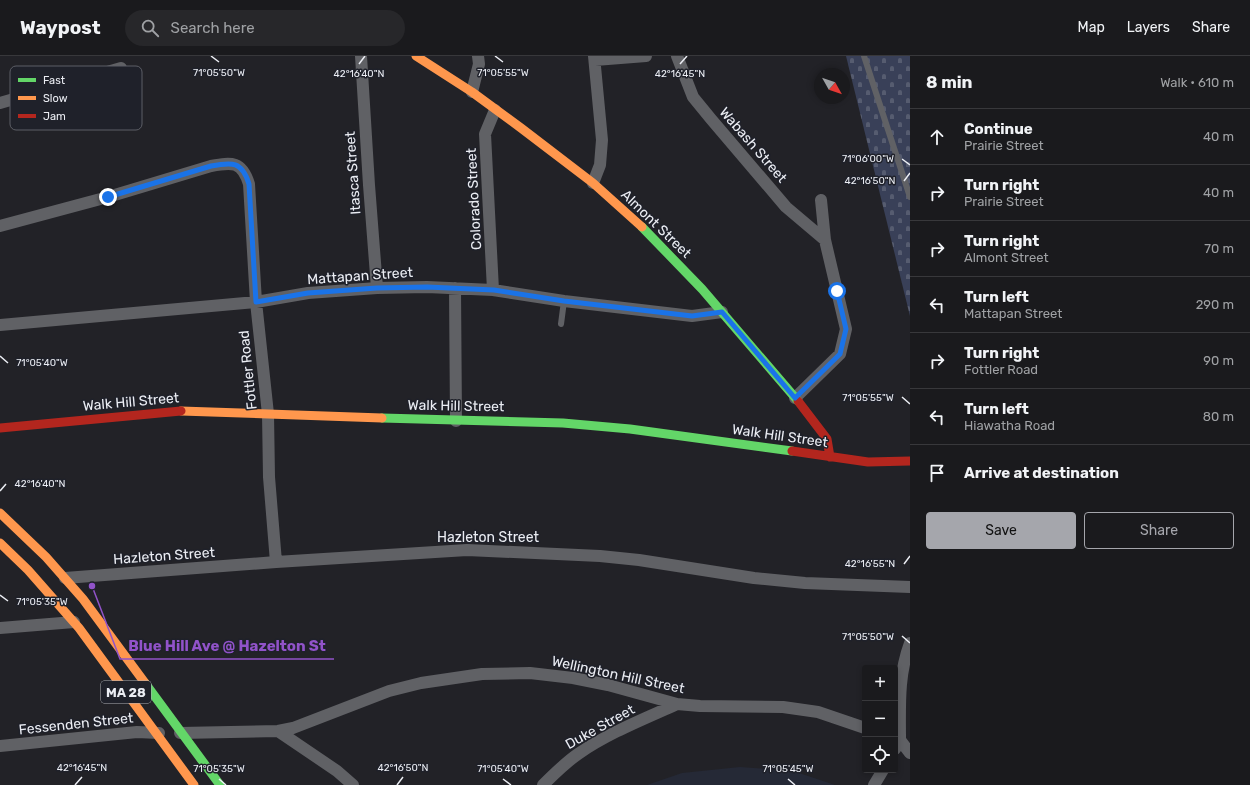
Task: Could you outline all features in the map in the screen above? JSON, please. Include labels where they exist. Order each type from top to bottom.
[{"type":"main road","name":"Almont Street","points":[[416,56],[472,92],[593,183],[640,225],[702,289],[795,398],[827,439],[830,457]]},
{"type":"main road","name":"Walk Hill Street","points":[[0,428],[174,411],[456,421],[563,423],[623,428],[868,462],[910,461]]},
{"type":"main road","name":"MA 28","points":[[0,513],[33,544],[65,578],[98,618],[220,785]]},
{"type":"main road","name":"MA 28","points":[[0,542],[37,579],[74,622],[194,785]]},
{"type":"street","name":"Itasca Street","points":[[361,56],[377,288]]},
{"type":"street","points":[[472,92],[479,64],[478,56]]},
{"type":"street","points":[[593,183],[600,165],[602,140],[595,58],[646,56]]},
{"type":"street","name":"Wabash Street","points":[[677,56],[693,97],[710,119],[786,206],[825,240]]},
{"type":"street","points":[[0,103],[10,100]]},
{"type":"street","name":"Colorado Street","points":[[494,290],[485,134],[496,110]]},
{"type":"street","name":"Fottler Road","points":[[0,226],[108,197],[211,166],[227,163],[235,164],[246,176],[249,184],[256,302],[268,414],[269,477],[276,562]]},
{"type":"street","points":[[795,398],[840,354],[846,329],[825,240],[821,200]]},
{"type":"street","name":"Mattapan Street","points":[[0,325],[256,302],[308,293],[377,288],[427,287],[494,290],[564,301],[692,316],[722,312]]},
{"type":"street","points":[[455,288],[456,421]]},
{"type":"street","name":"Hazleton Street","points":[[65,578],[276,562],[467,550],[600,556],[639,560],[762,579],[805,583],[910,587]]},
{"type":"street","points":[[0,628],[74,622]]},
{"type":"street","points":[[897,737],[901,677],[905,656],[910,643]]},
{"type":"street","name":"Wellington Hill Street","points":[[155,733],[278,731],[293,728],[389,691],[482,674],[530,673],[572,678],[608,685],[676,704],[700,706],[783,707],[818,712],[862,727]]},
{"type":"street","name":"Duke Street","points":[[543,785],[577,754],[611,735],[676,704]]},
{"type":"street","points":[[278,731],[337,771],[354,785]]},
{"type":"street","points":[[898,742],[910,731]]},
{"type":"street","name":"Fessenden Street","points":[[0,746],[137,732],[155,733]]},
{"type":"street","points":[[898,744],[910,753]]},
{"type":"street","points":[[874,785],[881,773]]},
{"type":"lane","points":[[864,56],[910,197]]},
{"type":"lane","points":[[561,324],[564,301]]},
{"type":"shaded area","points":[[740,767],[793,771],[835,785],[647,785],[682,773]]},
{"type":"green space","points":[[846,56],[910,56],[910,316],[850,68]]},
{"type":"traffic: fast","points":[[642,227],[702,289],[798,401]]},
{"type":"traffic: fast","points":[[382,418],[563,423],[630,429],[792,451]]},
{"type":"traffic: fast","points":[[145,683],[220,785]]},
{"type":"traffic: slow","points":[[416,56],[472,92],[521,128],[593,183],[642,227]]},
{"type":"traffic: slow","points":[[181,411],[382,418]]},
{"type":"traffic: slow","points":[[0,513],[46,557],[83,599],[145,683]]},
{"type":"traffic: slow","points":[[0,543],[28,570],[79,628],[194,785]]},
{"type":"traffic: jam","points":[[798,401],[827,439],[830,457]]},
{"type":"traffic: jam","points":[[0,428],[181,411]]},
{"type":"traffic: jam","points":[[792,451],[868,462],[910,461]]},
{"type":"place","name":"Blue Hill Ave @ Hazelton St","points":[[92,586]]},
{"type":"route","points":[[108,197],[211,166],[227,163],[235,164],[242,170],[249,184],[256,302],[308,293],[377,288],[427,287],[494,290],[564,301],[692,316],[722,312],[795,398],[840,354],[846,329],[837,291]]}]
